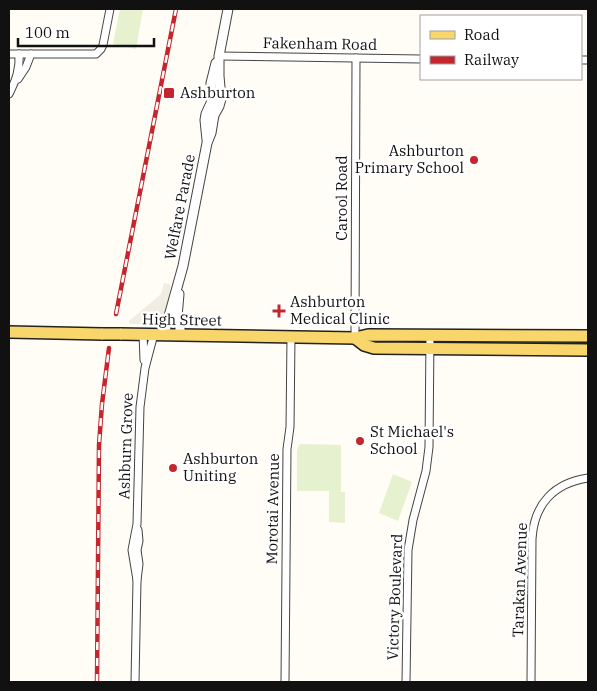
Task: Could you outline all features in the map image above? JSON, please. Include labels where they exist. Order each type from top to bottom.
[{"type":"main road","name":"High Street","points":[[9,332],[354,338],[368,335],[588,336]]},
{"type":"main road","name":"High Street","points":[[354,338],[364,345],[374,348],[588,350]]},
{"type":"street","points":[[9,54],[96,54],[101,49],[110,9]]},
{"type":"street","name":"Welfare Parade","points":[[154,334],[166,324],[181,276],[207,143],[206,114],[216,103],[212,78],[219,56],[228,9]]},
{"type":"street","points":[[9,94],[19,67],[19,54]]},
{"type":"street","points":[[14,83],[23,73],[31,54]]},
{"type":"street","name":"Fakenham Road","points":[[219,56],[420,59]]},
{"type":"street","name":"Carool Road","points":[[354,338],[356,58]]},
{"type":"street","name":"Welfare Parade","points":[[180,334],[178,317],[181,276]]},
{"type":"street","name":"Ashburn Grove","points":[[135,682],[137,580],[132,550],[137,524],[139,416],[144,368],[154,334]]},
{"type":"street","name":"Victory Boulevard","points":[[406,682],[408,550],[413,520],[428,459],[430,433],[430,335]]},
{"type":"street","name":"Morotai Avenue","points":[[285,682],[287,449],[290,427],[291,337]]},
{"type":"street","name":"Tarakan Avenue","points":[[531,682],[532,539],[534,522],[541,506],[552,493],[565,484],[588,478]]},
{"type":"green space","points":[[120,9],[143,9],[136,49],[113,44]]},
{"type":"green space","points":[[300,444],[341,445],[341,492],[345,492],[345,523],[329,522],[329,491],[297,491],[297,450]]},
{"type":"green space","points":[[393,474],[412,482],[398,521],[379,513]]},
{"type":"shaded area","points":[[164,283],[169,284],[171,287],[163,319],[157,324],[129,324],[129,321],[161,294]]},
{"type":"railway","points":[[116,314],[176,9]]},
{"type":"railway","points":[[97,682],[99,445],[109,348]]},
{"type":"place","name":"Ashburton","points":[[169,93]]},
{"type":"place","name":"Ashburton Primary School","points":[[474,160]]},
{"type":"place","name":"Ashburton Medical Clinic","points":[[279,311]]},
{"type":"place","name":"St Michael's School","points":[[360,441]]},
{"type":"place","name":"Ashburton Uniting","points":[[173,468]]}]
